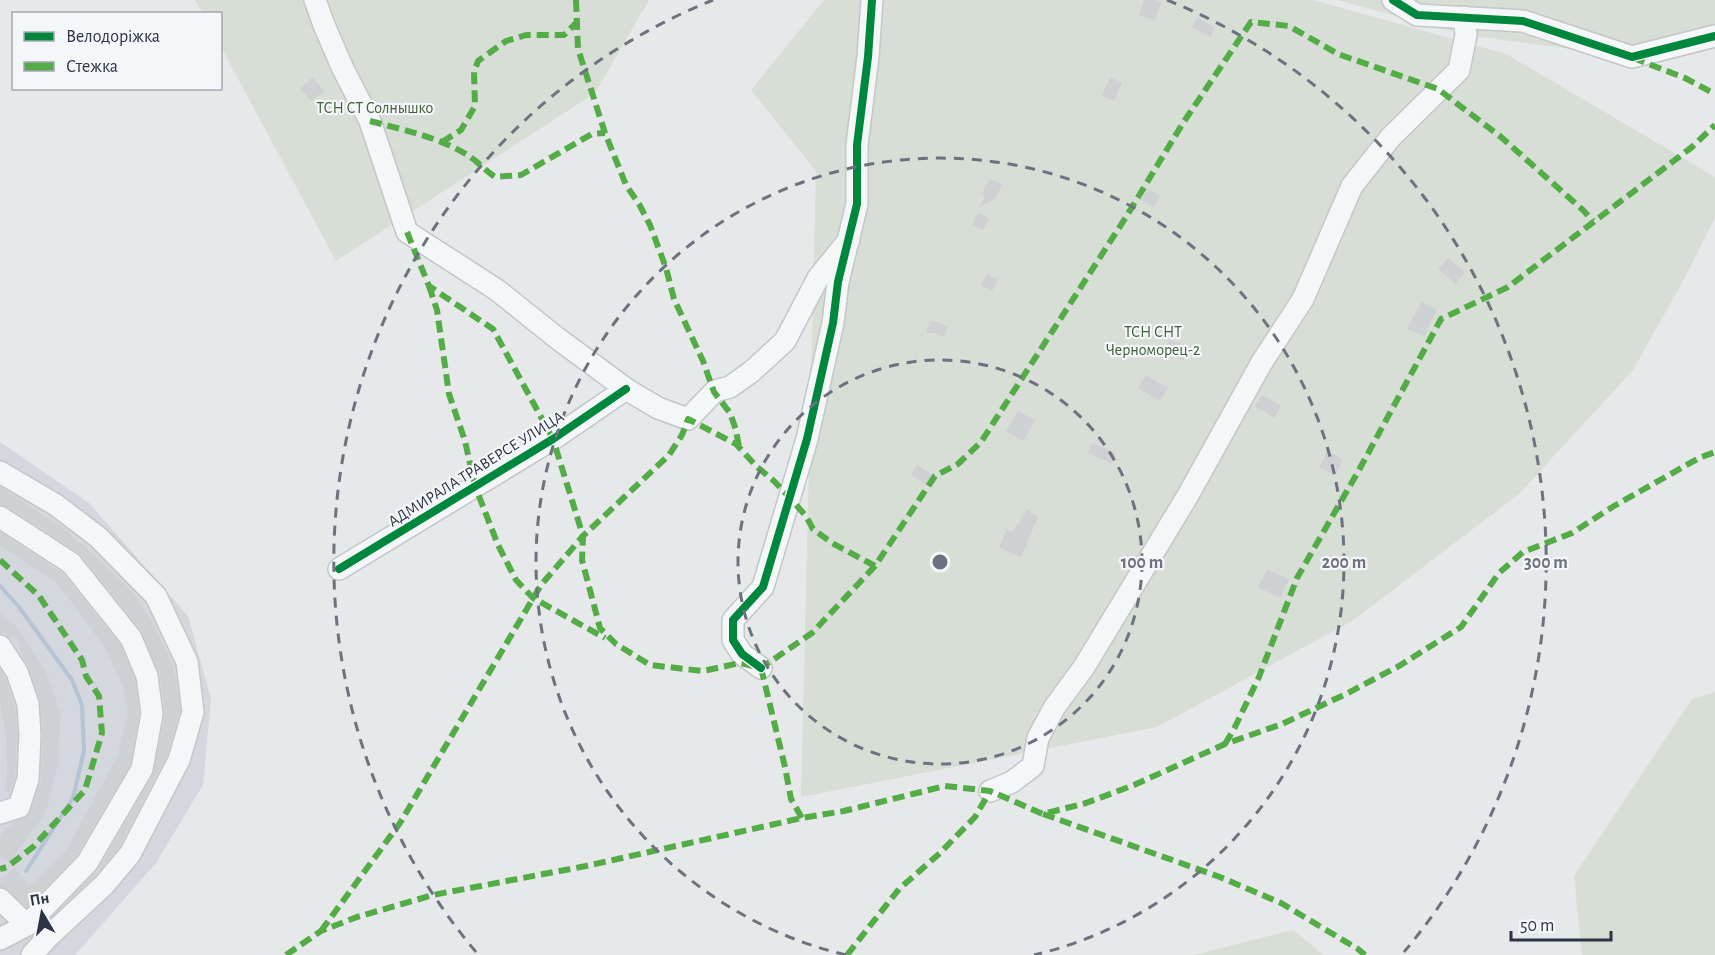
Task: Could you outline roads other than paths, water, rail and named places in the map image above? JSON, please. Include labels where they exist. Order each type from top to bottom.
[{"type":"street","points":[[315,0],[343,69],[370,121],[406,232],[497,290],[626,389],[658,408],[688,419],[715,391],[730,387],[751,372],[784,340],[818,278],[849,240]]},
{"type":"street","points":[[761,668],[742,654],[733,640],[733,620],[763,587],[807,439],[833,323],[838,282],[857,204],[856,145],[868,57],[872,0]]},
{"type":"street","points":[[1393,0],[1417,15],[1523,21],[1632,57],[1715,36]]},
{"type":"street","points":[[990,792],[1012,782],[1033,766],[1038,738],[1054,708],[1084,667],[1187,497],[1262,362],[1303,299],[1352,186],[1390,138],[1459,70],[1466,35],[1464,17]]},
{"type":"street","name":"АДМИРАЛА ТРАВЕРСЕ УЛИЦА","points":[[339,569],[554,439],[626,389]]},
{"type":"street","points":[[0,472],[56,505],[98,537],[156,596],[187,662],[193,712],[179,760],[130,854],[104,885],[32,955]]},
{"type":"street","points":[[0,517],[71,563],[131,638],[147,676],[152,714],[142,769],[87,863],[27,925],[0,939]]},
{"type":"street","points":[[0,646],[17,672],[28,704],[30,735],[28,779],[19,807],[0,813]]},
{"type":"street","points":[[0,899],[27,925]]},
{"type":"street","points":[[0,945],[12,955]]},
{"type":"waterway","points":[[0,586],[19,607],[72,680],[82,705],[84,751],[73,798],[26,871]]},
{"type":"park label","name":"ТСН СТ Солнышко","points":[[375,108]]},
{"type":"park label","name":"ТСН СНТ Черноморец-2","points":[[1153,341]]}]
